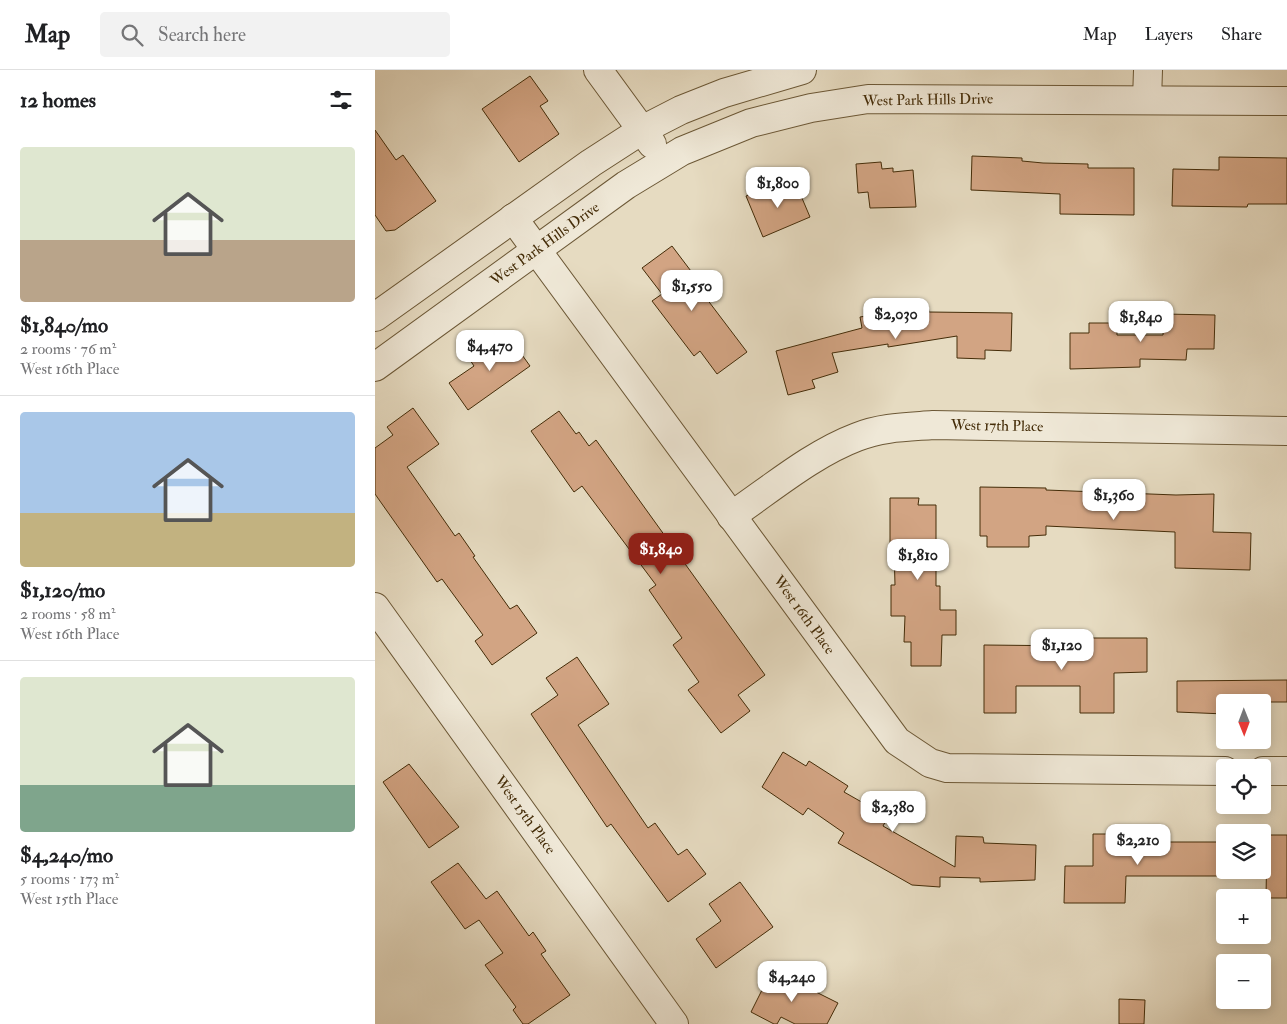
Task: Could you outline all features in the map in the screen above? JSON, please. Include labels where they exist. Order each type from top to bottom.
[{"type":"street","points":[[597,70],[665,161]]},
{"type":"street","points":[[375,317],[591,163],[642,130],[681,110],[724,93],[802,70]]},
{"type":"street","points":[[1147,70],[1147,100]]},
{"type":"street","name":"West Park Hills Drive","points":[[379,355],[537,250],[626,185],[682,151],[751,123],[811,108],[868,99],[1287,101]]},
{"type":"street","name":"West 16th Place","points":[[513,218],[897,741],[930,763],[947,768],[1216,771]]},
{"type":"street","name":"West 17th Place","points":[[731,516],[829,450],[858,436],[890,428],[933,425],[1287,431]]},
{"type":"street","name":"West 15th Place","points":[[375,607],[674,1024]]},
{"type":"street","points":[[1271,771],[1287,771]]},
{"type":"building","points":[[530,76],[548,101],[540,106],[559,134],[519,162],[482,109]]},
{"type":"building","points":[[375,130],[396,160],[403,155],[436,201],[395,230],[386,231],[375,215]]},
{"type":"building","points":[[972,156],[1022,158],[1022,161],[1043,163],[1088,164],[1088,168],[1134,168],[1134,215],[1060,214],[1060,194],[971,190]]},
{"type":"building","points":[[1219,157],[1287,158],[1287,204],[1248,204],[1247,207],[1172,206],[1173,169],[1219,170]]},
{"type":"building","points":[[881,162],[882,169],[893,168],[893,172],[913,170],[916,207],[870,208],[868,192],[858,193],[856,164]]},
{"type":"building","points":[[796,184],[810,217],[763,237],[746,196],[767,188],[769,194]]},
{"type":"building","points":[[672,246],[700,283],[697,286],[747,352],[717,374],[700,351],[694,356],[652,301],[662,294],[642,268]]},
{"type":"building","points":[[928,306],[929,312],[1012,313],[1011,351],[985,350],[985,359],[957,358],[957,336],[888,347],[888,344],[832,353],[838,372],[812,380],[815,388],[788,395],[776,351],[862,328],[860,317]]},
{"type":"building","points":[[1164,314],[1215,315],[1214,349],[1187,349],[1186,360],[1140,359],[1140,367],[1070,369],[1070,333],[1089,333],[1089,323],[1117,323],[1117,335],[1163,335]]},
{"type":"building","points":[[507,334],[530,366],[468,410],[449,383],[474,366],[470,360]]},
{"type":"building","points":[[413,408],[439,444],[407,467],[455,536],[459,533],[475,556],[473,557],[510,609],[517,605],[537,633],[492,665],[475,641],[483,635],[442,579],[437,582],[375,494],[375,448],[393,435],[387,427]]},
{"type":"building","points":[[559,411],[576,434],[579,432],[589,446],[596,440],[765,675],[738,695],[750,711],[721,733],[688,690],[699,682],[673,645],[682,638],[649,590],[656,585],[582,486],[574,492],[531,431]]},
{"type":"building","points":[[980,487],[1046,488],[1046,490],[1176,495],[1214,494],[1213,532],[1251,533],[1250,570],[1175,568],[1175,532],[1046,526],[1046,535],[1029,536],[1029,547],[987,547],[987,536],[980,536]]},
{"type":"building","points":[[890,498],[919,498],[918,505],[936,505],[936,586],[940,586],[940,610],[956,610],[956,635],[942,635],[941,666],[911,666],[911,642],[904,642],[905,616],[891,616],[891,585],[895,585],[894,547],[890,547]]},
{"type":"building","points":[[1080,638],[1147,638],[1147,672],[1114,673],[1114,713],[1080,713],[1080,686],[1016,686],[1016,713],[984,713],[984,645],[1080,646]]},
{"type":"building","points":[[577,657],[609,704],[578,725],[648,828],[655,823],[678,855],[687,849],[706,874],[668,902],[611,824],[607,827],[531,714],[558,695],[546,678]]},
{"type":"building","points":[[1287,680],[1287,702],[1271,702],[1271,694],[1216,694],[1216,714],[1177,712],[1177,681]]},
{"type":"building","points":[[783,752],[806,766],[809,761],[848,786],[844,792],[888,817],[883,826],[955,867],[956,836],[983,837],[984,843],[1036,845],[1035,880],[980,882],[980,878],[940,877],[940,887],[912,885],[838,843],[844,833],[808,808],[803,815],[762,787]]},
{"type":"building","points":[[409,764],[459,827],[429,848],[383,782]]},
{"type":"building","points":[[1093,834],[1126,834],[1126,842],[1216,842],[1216,876],[1126,876],[1125,903],[1064,903],[1065,866],[1093,866]]},
{"type":"building","points":[[1271,835],[1287,835],[1287,898],[1271,898],[1271,889],[1266,889],[1266,879],[1271,879]]},
{"type":"building","points":[[458,863],[486,899],[497,891],[529,936],[533,932],[546,951],[541,954],[570,995],[528,1024],[523,1024],[513,1010],[516,1007],[485,965],[503,953],[479,920],[465,929],[431,882]]},
{"type":"building","points":[[740,882],[773,927],[716,968],[696,939],[721,921],[709,904]]},
{"type":"building","points":[[772,970],[838,1003],[827,1024],[795,1024],[781,1017],[777,1024],[774,1024],[751,1012]]},
{"type":"building","points":[[1119,999],[1145,1000],[1144,1024],[1119,1024]]}]
